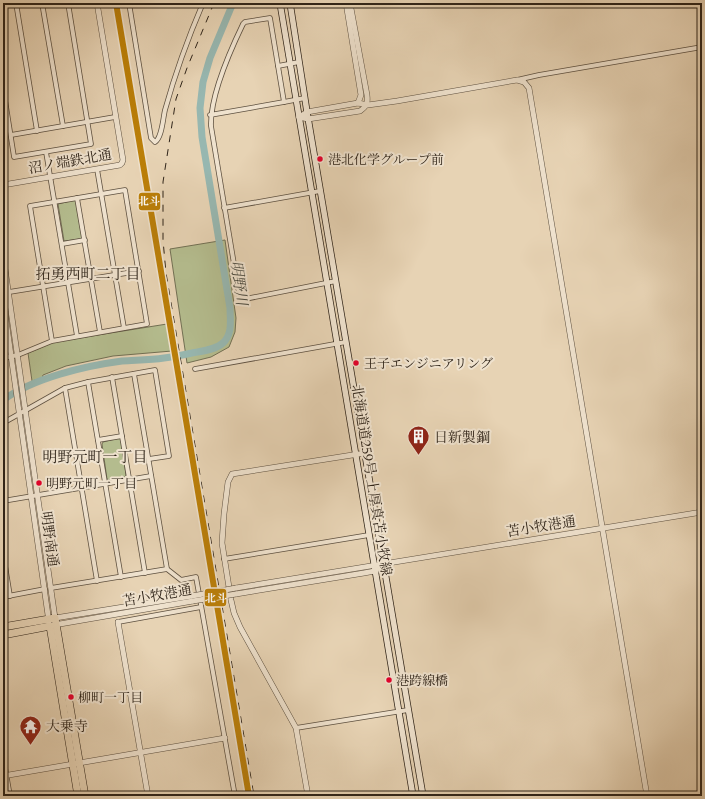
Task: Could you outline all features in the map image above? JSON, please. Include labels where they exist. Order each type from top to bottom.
[{"type":"highway","points":[[3,627],[52,622]]},
{"type":"highway","points":[[3,635],[52,622]]},
{"type":"highway","points":[[52,622],[76,764],[78,796]]},
{"type":"highway","points":[[76,764],[85,796]]},
{"type":"main road","name":"北海道道259号 上厚真苫小牧線","points":[[280,3],[413,796]]},
{"type":"main road","name":"北海道道259号 上厚真苫小牧線","points":[[290,3],[320,191],[423,796]]},
{"type":"street","points":[[3,5],[16,3],[37,131]]},
{"type":"street","points":[[42,3],[62,126]]},
{"type":"street","points":[[3,87],[14,157],[91,144],[68,3]]},
{"type":"street","name":"沼ノ端鉄北通","points":[[3,185],[120,165],[122,163],[123,160],[97,3]]},
{"type":"street","points":[[129,3],[151,138],[155,142],[160,138],[163,117],[174,80],[187,40],[203,3]]},
{"type":"street","points":[[346,3],[361,95],[358,103]]},
{"type":"street","points":[[350,3],[368,105]]},
{"type":"street","points":[[284,102],[270,18],[245,22],[240,30],[225,66],[210,115],[240,300],[336,281]]},
{"type":"street","points":[[299,117],[307,112],[358,103],[368,105],[702,47]]},
{"type":"street","points":[[278,66],[299,62]]},
{"type":"street","points":[[517,80],[524,82],[528,88],[647,796]]},
{"type":"street","points":[[210,115],[305,98]]},
{"type":"street","points":[[299,117],[308,119],[360,111],[368,105]]},
{"type":"street","points":[[11,135],[116,117]]},
{"type":"street","points":[[46,152],[76,336]]},
{"type":"street","points":[[97,169],[124,328]]},
{"type":"street","points":[[3,358],[18,355],[52,341],[147,324],[125,190],[30,206],[52,341]]},
{"type":"street","points":[[224,208],[320,191]]},
{"type":"street","points":[[77,198],[100,332]]},
{"type":"street","points":[[62,244],[85,240]]},
{"type":"street","points":[[3,255],[6,293],[18,355]]},
{"type":"street","points":[[6,293],[139,271]]},
{"type":"street","points":[[3,299],[12,356]]},
{"type":"street","points":[[195,369],[346,342]]},
{"type":"street","name":"明野南通","points":[[18,355],[25,407],[40,556],[48,588]]},
{"type":"street","name":"明野南通","points":[[12,356],[19,410],[46,555],[52,622]]},
{"type":"street","points":[[3,423],[19,410],[65,388],[112,377],[155,370],[169,456],[148,460]]},
{"type":"street","points":[[134,374],[167,569],[181,580],[196,577],[226,738],[235,796]]},
{"type":"street","points":[[112,377],[145,573]]},
{"type":"street","points":[[88,382],[121,577]]},
{"type":"street","points":[[65,388],[97,581]]},
{"type":"street","points":[[98,440],[122,436]]},
{"type":"street","points":[[308,796],[296,728],[240,627],[234,613],[222,543],[228,482],[232,474],[365,453]]},
{"type":"street","points":[[3,501],[151,476]]},
{"type":"street","name":"苫小牧港通","points":[[52,622],[702,512]]},
{"type":"street","points":[[224,559],[369,535]]},
{"type":"street","points":[[3,553],[10,596]]},
{"type":"street","points":[[40,556],[46,555]]},
{"type":"street","points":[[3,597],[48,588],[167,569]]},
{"type":"street","points":[[148,796],[118,622],[201,607]]},
{"type":"street","points":[[296,728],[408,710]]},
{"type":"street","points":[[5,776],[226,738]]},
{"type":"street","points":[[3,756],[5,776],[10,796]]},
{"type":"green space","points":[[74,200],[76,202],[82,236],[81,239],[64,241],[58,204]]},
{"type":"green space","points":[[225,240],[236,318],[235,332],[229,347],[211,357],[187,363],[170,249]]},
{"type":"green space","points":[[167,324],[172,351],[113,356],[66,366],[43,375],[42,378],[32,381],[28,353],[54,342]]},
{"type":"green space","points":[[119,438],[121,440],[126,475],[125,477],[109,480],[107,479],[102,444],[103,442]]},
{"type":"waterway","name":"明野川","points":[[3,400],[29,385],[60,374],[92,366],[122,361],[168,358],[204,351],[220,345],[226,339],[230,331],[230,308],[202,137],[200,108],[203,82],[210,58],[233,3]]},
{"type":"railway","points":[[214,3],[176,99],[163,182],[163,240],[166,273],[254,796]]},
{"type":"transit line","name":"北斗","points":[[116,3],[249,796]]},
{"type":"place","name":"港北化学グループ前","points":[[320,159]]},
{"type":"place","name":"王子エンジニアリング","points":[[356,363]]},
{"type":"place","name":"日新製鋼","points":[[418,456]]},
{"type":"place","name":"明野元町一丁目","points":[[39,483]]},
{"type":"place","name":"港跨線橋","points":[[389,680]]},
{"type":"place","name":"柳町一丁目","points":[[71,697]]},
{"type":"place","name":"大乗寺","points":[[30,746]]},
{"type":"district","name":"拓勇西町二丁目","points":[[88,274]]},
{"type":"district","name":"明野元町一丁目","points":[[95,457]]}]
